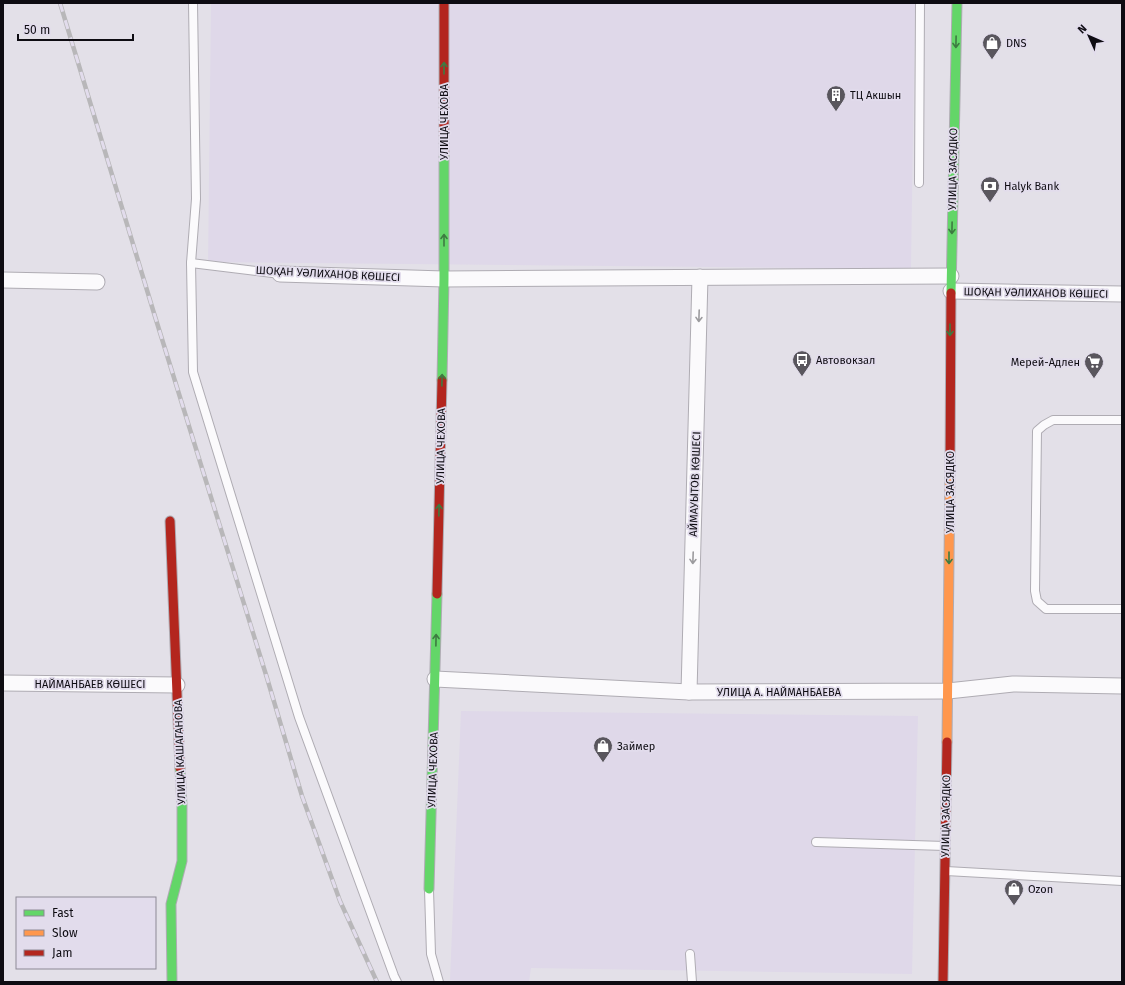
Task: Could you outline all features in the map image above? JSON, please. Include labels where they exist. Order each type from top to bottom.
[{"type":"street","name":"УЛИЦА ЧЕХОВА","points":[[429,889],[444,278],[444,3]]},
{"type":"street","name":"УЛИЦА ЗАСЯДКО","points":[[942,982],[948,691],[951,276],[956,3]]},
{"type":"street","name":"ШОҚАН УӘЛИХАНОВ КӨШЕСІ","points":[[280,274],[444,278],[951,276]]},
{"type":"street","name":"АЙМАУЫТОВ КӨШЕСІ","points":[[689,692],[700,277]]},
{"type":"street","points":[[3,280],[97,282]]},
{"type":"street","name":"ШОҚАН УӘЛИХАНОВ КӨШЕСІ","points":[[951,291],[1122,294]]},
{"type":"street","name":"УЛИЦА КАШАГАНОВА","points":[[170,522],[182,806],[182,861],[171,904],[172,982]]},
{"type":"street","name":"УЛИЦА А. НАЙМАНБАЕВА","points":[[435,679],[689,692],[948,691],[1013,684],[1122,686]]},
{"type":"street","name":"НАЙМАНБАЕВ КӨШЕСІ","points":[[3,683],[177,685]]},
{"type":"lane","points":[[193,3],[196,199],[191,263],[193,372],[299,717],[397,982]]},
{"type":"lane","points":[[919,183],[920,3]]},
{"type":"lane","name":"ШОҚАН УӘЛИХАНОВ КӨШЕСІ","points":[[191,263],[280,274]]},
{"type":"lane","points":[[1122,420],[1053,420],[1044,425],[1038,431],[1035,591],[1037,601],[1046,609],[1122,609]]},
{"type":"lane","points":[[816,842],[945,846]]},
{"type":"lane","points":[[945,871],[1122,881]]},
{"type":"lane","points":[[429,889],[431,954],[439,982]]},
{"type":"lane","points":[[690,954],[692,982]]},
{"type":"shaded area","points":[[211,3],[915,3],[911,269],[208,262]]},
{"type":"shaded area","points":[[461,711],[918,716],[912,974],[531,968],[529,982],[477,982],[450,980]]},
{"type":"railway","points":[[60,3],[302,796],[340,901],[377,982]]},
{"type":"traffic: fast","points":[[951,293],[957,3]]},
{"type":"traffic: fast","points":[[442,380],[444,154]]},
{"type":"traffic: fast","points":[[429,889],[437,594]]},
{"type":"traffic: fast","points":[[172,982],[171,904],[182,861],[180,768]]},
{"type":"traffic: slow","points":[[947,742],[950,468]]},
{"type":"traffic: jam","points":[[444,3],[444,154]]},
{"type":"traffic: jam","points":[[950,468],[951,293]]},
{"type":"traffic: jam","points":[[437,594],[442,380]]},
{"type":"traffic: jam","points":[[170,521],[180,768]]},
{"type":"traffic: jam","points":[[943,982],[947,742]]},
{"type":"place","name":"DNS","points":[[992,60]]},
{"type":"place","name":"ТЦ Акшын","points":[[836,112]]},
{"type":"place","name":"Halyk Bank","points":[[990,203]]},
{"type":"place","name":"Автовокзал","points":[[802,377]]},
{"type":"place","name":"Мерей-Адлен","points":[[1094,379]]},
{"type":"place","name":"Займер","points":[[603,763]]},
{"type":"place","name":"Ozon","points":[[1014,906]]}]
